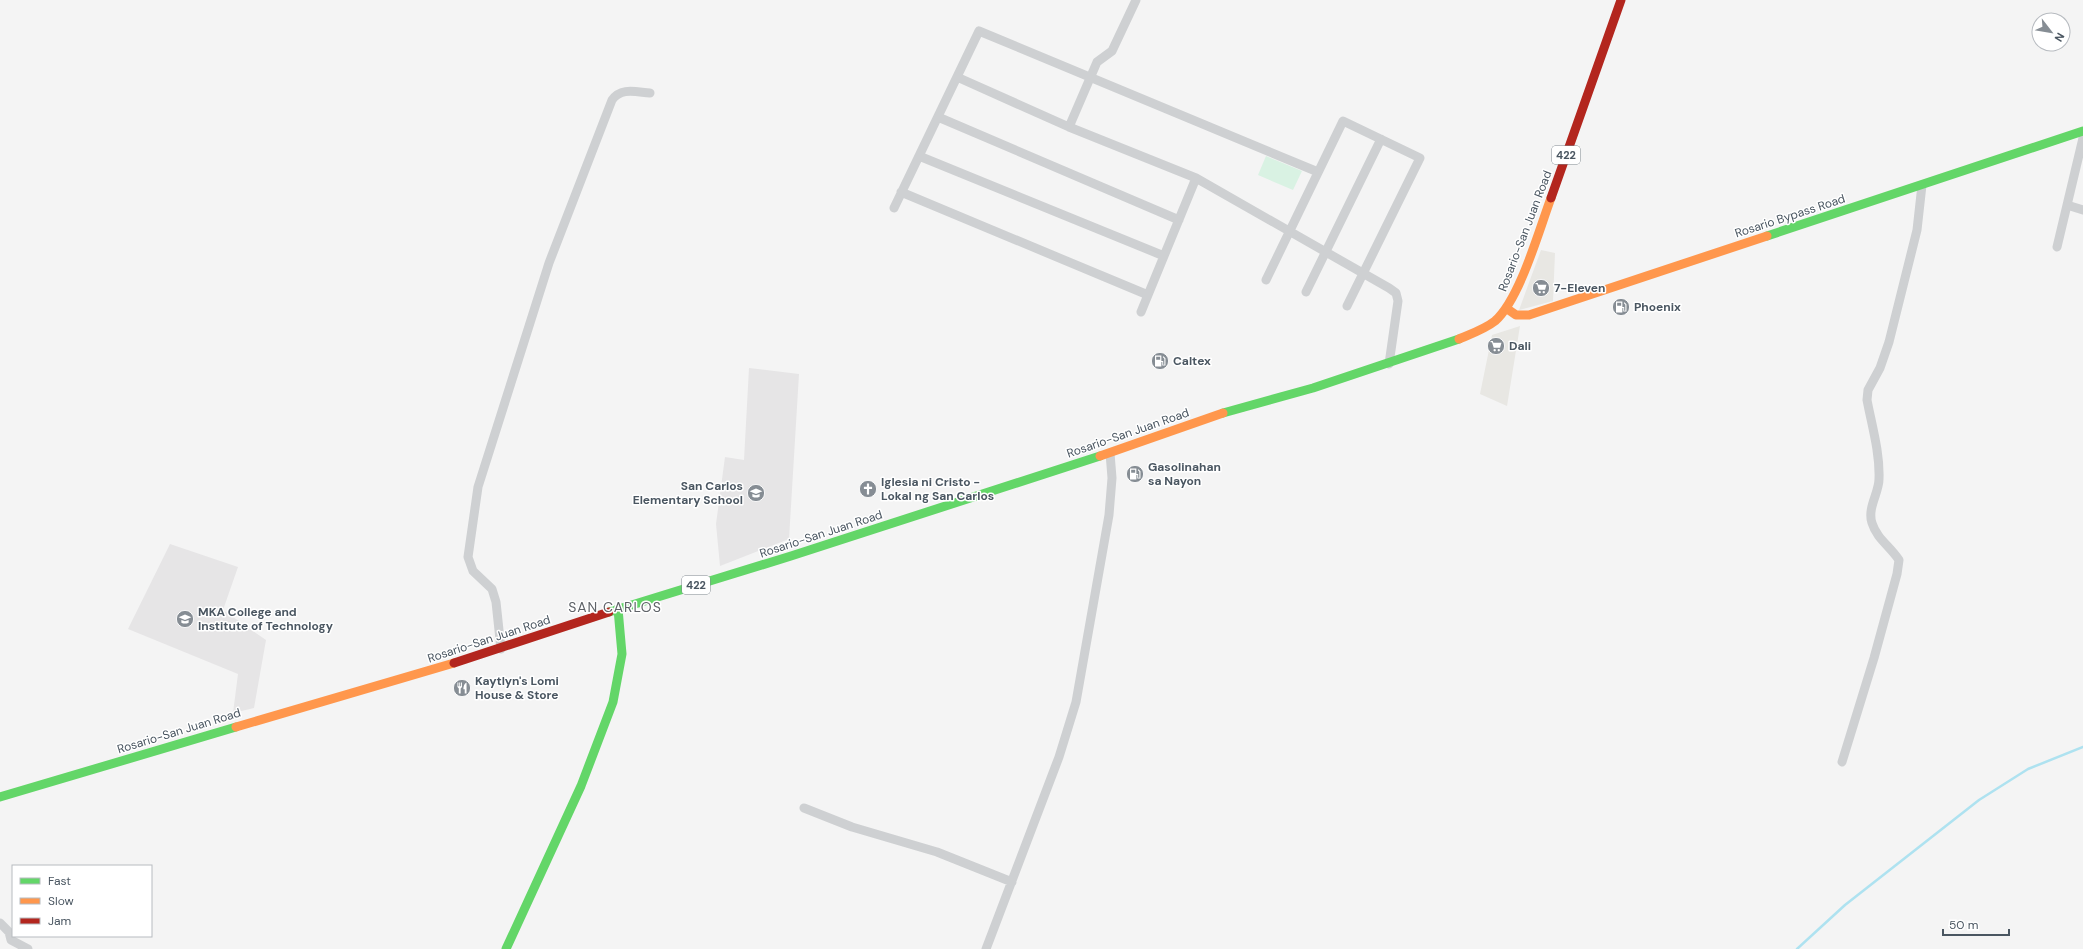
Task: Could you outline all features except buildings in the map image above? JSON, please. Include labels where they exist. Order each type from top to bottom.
[{"type":"main road","name":"Rosario-San Juan Road","points":[[0,797],[501,649],[618,609],[791,556],[1110,453],[1213,416],[1389,364],[1442,346],[1480,330],[1495,321],[1516,293],[1536,243],[1621,0]]},
{"type":"main road","name":"Rosario Bypass Road","points":[[1506,308],[1516,315],[1529,315],[2083,131]]},
{"type":"main road","points":[[506,949],[581,786],[613,702],[622,654],[618,609]]},
{"type":"street","points":[[1070,127],[1098,62],[1112,51],[1136,0]]},
{"type":"street","points":[[894,208],[979,31],[1318,172]]},
{"type":"street","points":[[957,77],[1070,127],[1196,178],[1326,251],[1396,293],[1398,301],[1389,364]]},
{"type":"street","points":[[501,649],[496,602],[492,588],[473,571],[468,557],[478,487],[549,263],[612,100],[616,94],[621,92],[650,93]]},
{"type":"street","points":[[938,117],[1179,220]]},
{"type":"street","points":[[1266,280],[1343,121],[1420,158],[1347,306]]},
{"type":"street","points":[[2057,247],[2083,138]]},
{"type":"street","points":[[1306,292],[1381,139]]},
{"type":"street","points":[[919,156],[1164,256]]},
{"type":"street","points":[[1141,312],[1196,178]]},
{"type":"street","points":[[1842,762],[1897,574],[1899,560],[1878,538],[1872,522],[1872,508],[1880,481],[1879,467],[1867,400],[1868,390],[1880,368],[1889,342],[1917,230],[1922,185]]},
{"type":"street","points":[[901,192],[1148,295]]},
{"type":"street","points":[[2067,205],[2083,210]]},
{"type":"street","points":[[986,949],[1059,757],[1076,702],[1110,515],[1112,478],[1110,453]]},
{"type":"street","points":[[804,808],[852,827],[937,852],[1012,882]]},
{"type":"street","points":[[0,923],[8,932],[11,940],[28,949]]},
{"type":"shaded area","points":[[1541,250],[1555,253],[1553,301],[1519,310]]},
{"type":"shaded area","points":[[1520,326],[1507,406],[1480,394],[1492,335]]},
{"type":"shaded area","name":"San Carlos Elementary School","points":[[749,368],[799,374],[789,539],[720,566],[716,524],[725,457],[744,460]]},
{"type":"shaded area","name":"MKA College and Institute of Technology","points":[[170,544],[238,567],[223,610],[266,640],[254,708],[233,713],[238,674],[128,629]]},
{"type":"green space","points":[[1266,156],[1302,171],[1293,190],[1258,175]]},
{"type":"waterway","points":[[1797,949],[1845,905],[1979,800],[2028,769],[2083,747]]},
{"type":"traffic: fast","points":[[1767,236],[2083,131]]},
{"type":"traffic: fast","points":[[1223,413],[1313,388],[1459,339]]},
{"type":"traffic: fast","points":[[609,612],[791,556],[1100,456]]},
{"type":"traffic: fast","points":[[506,949],[581,786],[613,702],[622,654],[618,609]]},
{"type":"traffic: fast","points":[[0,797],[236,727]]},
{"type":"traffic: slow","points":[[1459,339],[1491,324],[1504,311],[1521,281],[1551,198]]},
{"type":"traffic: slow","points":[[1506,308],[1516,315],[1529,315],[1767,236]]},
{"type":"traffic: slow","points":[[1100,456],[1223,413]]},
{"type":"traffic: slow","points":[[236,727],[454,663]]},
{"type":"traffic: jam","points":[[1551,198],[1621,0]]},
{"type":"traffic: jam","points":[[454,663],[609,612]]},
{"type":"place","name":"7-Eleven","points":[[1541,288]]},
{"type":"place","name":"Phoenix","points":[[1621,307]]},
{"type":"place","name":"Dali","points":[[1496,346]]},
{"type":"place","name":"Caltex","points":[[1160,361]]},
{"type":"place","name":"Gasolinahan sa Nayon","points":[[1135,474]]},
{"type":"place","name":"Iglesia ni Cristo - Lokal ng San Carlos","points":[[868,489]]},
{"type":"place","name":"San Carlos Elementary School","points":[[756,493]]},
{"type":"place","name":"MKA College and Institute of Technology","points":[[185,619]]},
{"type":"place","name":"Kaytlyn's Lomi House & Store","points":[[462,688]]},
{"type":"district","name":"SAN CARLOS","points":[[615,607]]}]
